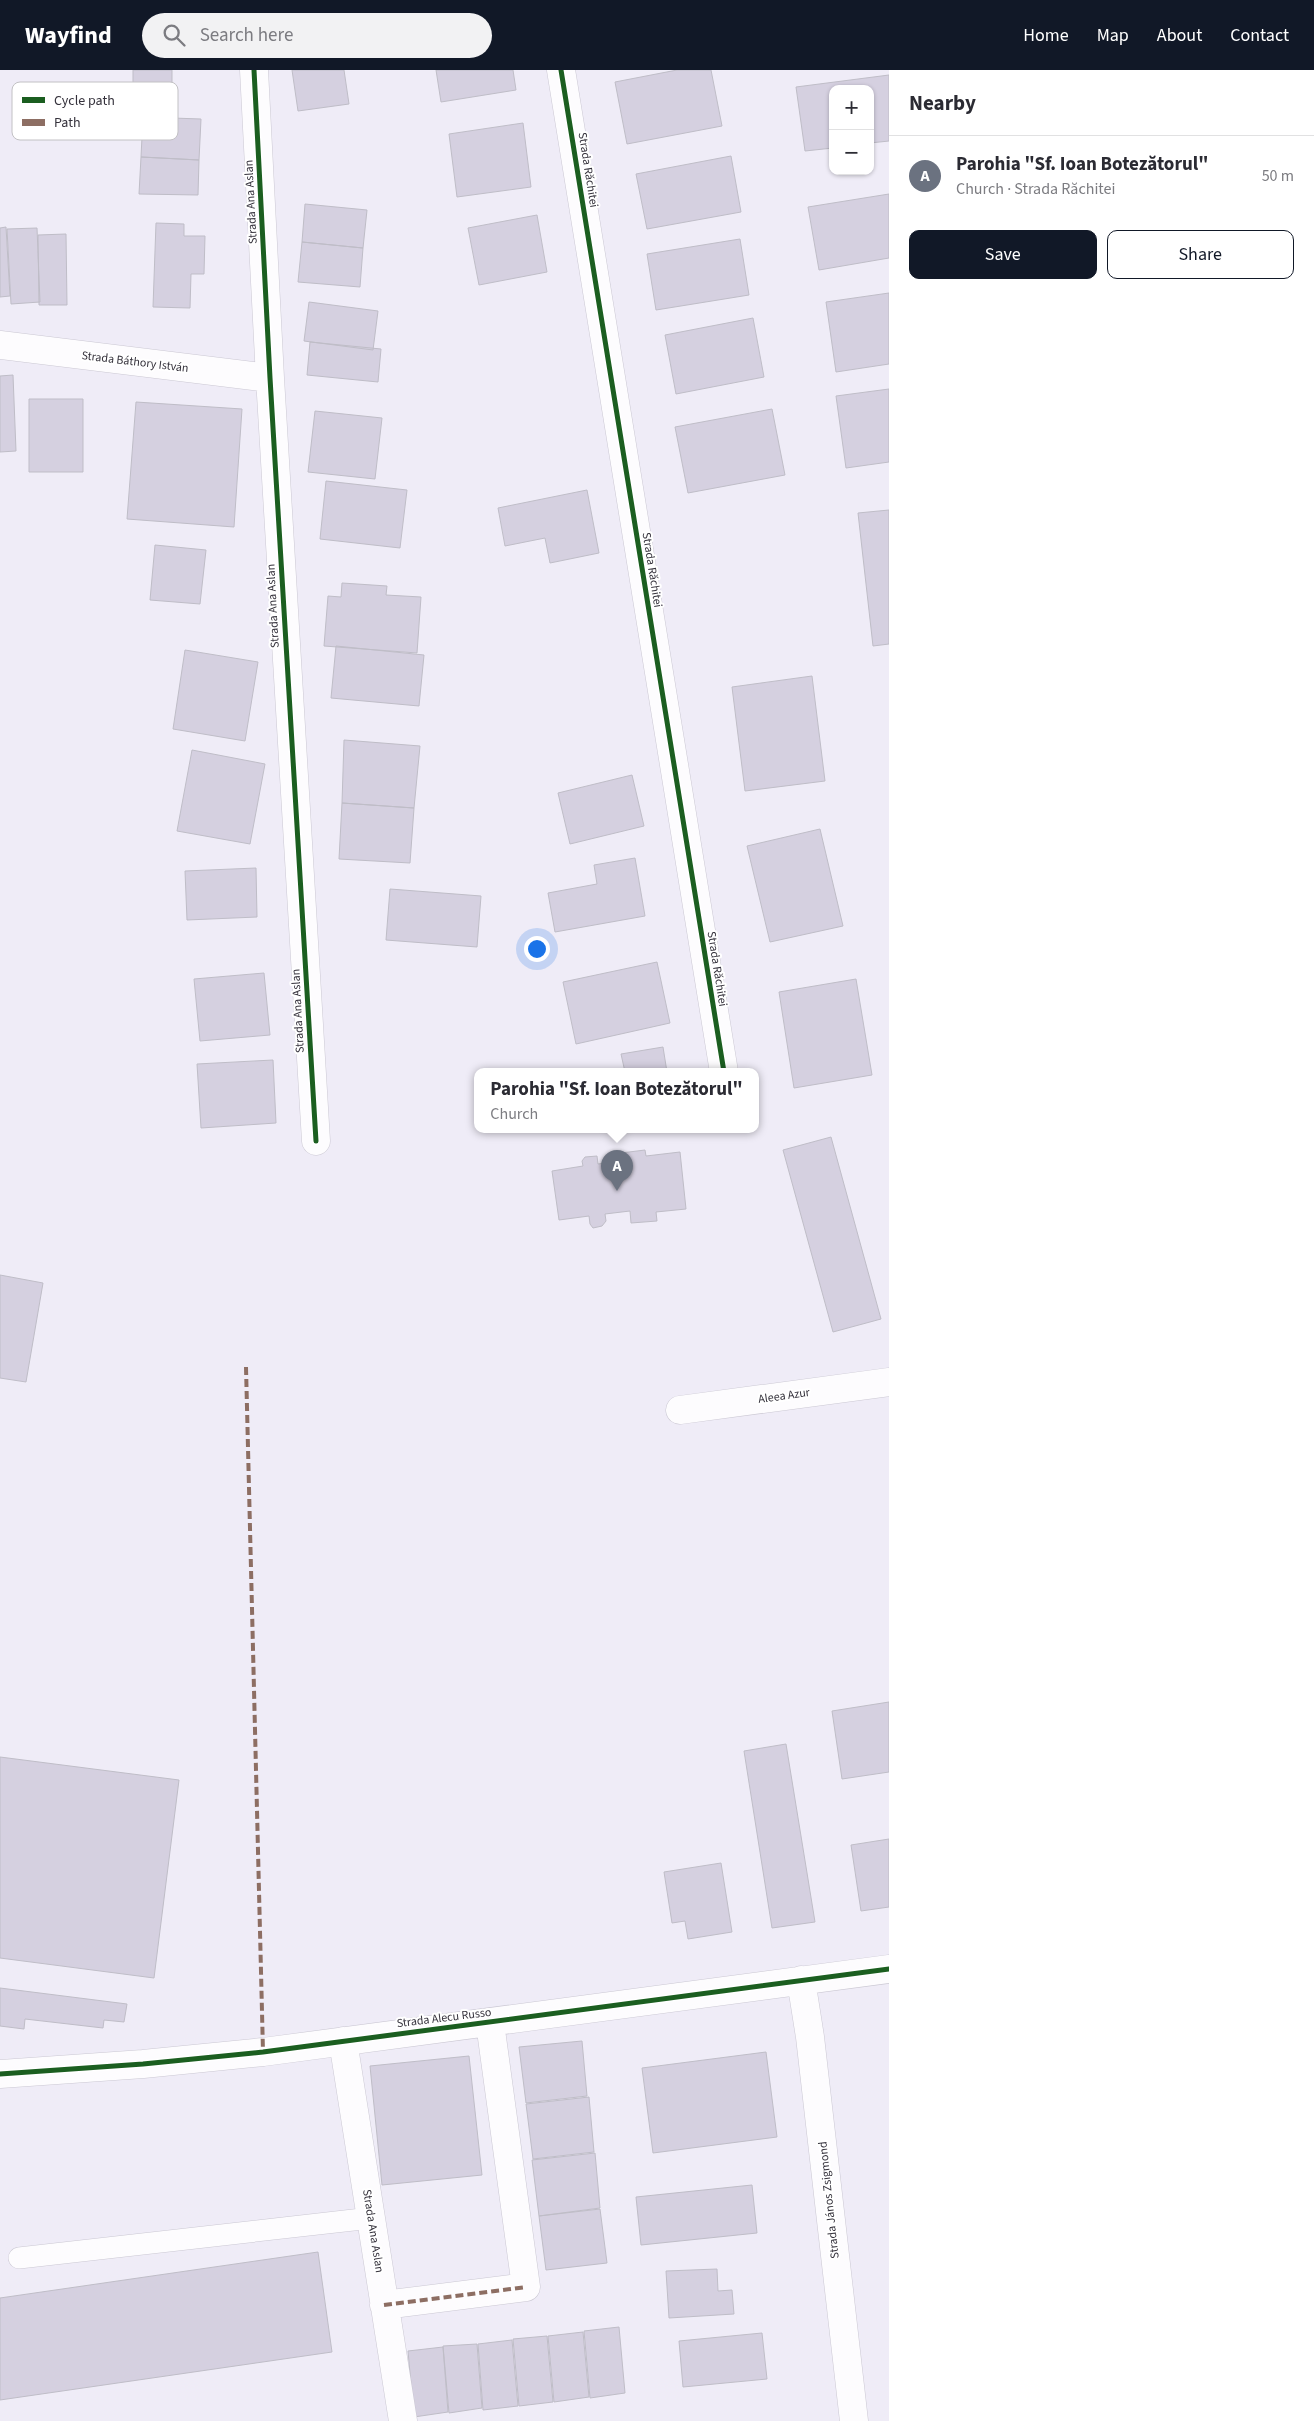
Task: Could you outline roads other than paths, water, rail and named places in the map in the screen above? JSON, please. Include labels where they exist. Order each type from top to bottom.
[{"type":"street","name":"Strada Ana Aslan","points":[[254,70],[270,378],[316,1142]]},
{"type":"street","name":"Strada Răchitei","points":[[561,70],[723,1068]]},
{"type":"street","name":"Strada Báthory István","points":[[0,345],[270,378]]},
{"type":"street","name":"Aleea Azur","points":[[680,1410],[889,1382]]},
{"type":"street","name":"Strada Alecu Russo","points":[[0,2074],[143,2064],[343,2041],[889,1969]]},
{"type":"street","name":"Strada János Zsigmond","points":[[801,1980],[810,2036],[854,2421]]},
{"type":"street","points":[[384,2305],[526,2287],[490,2023]]},
{"type":"street","name":"Strada Ana Aslan","points":[[343,2041],[403,2421]]},
{"type":"lane","points":[[19,2258],[371,2218]]},
{"type":"place","name":"Parohia \"Sf. Ioan Botezătorul\"","points":[[617,1191]]}]
